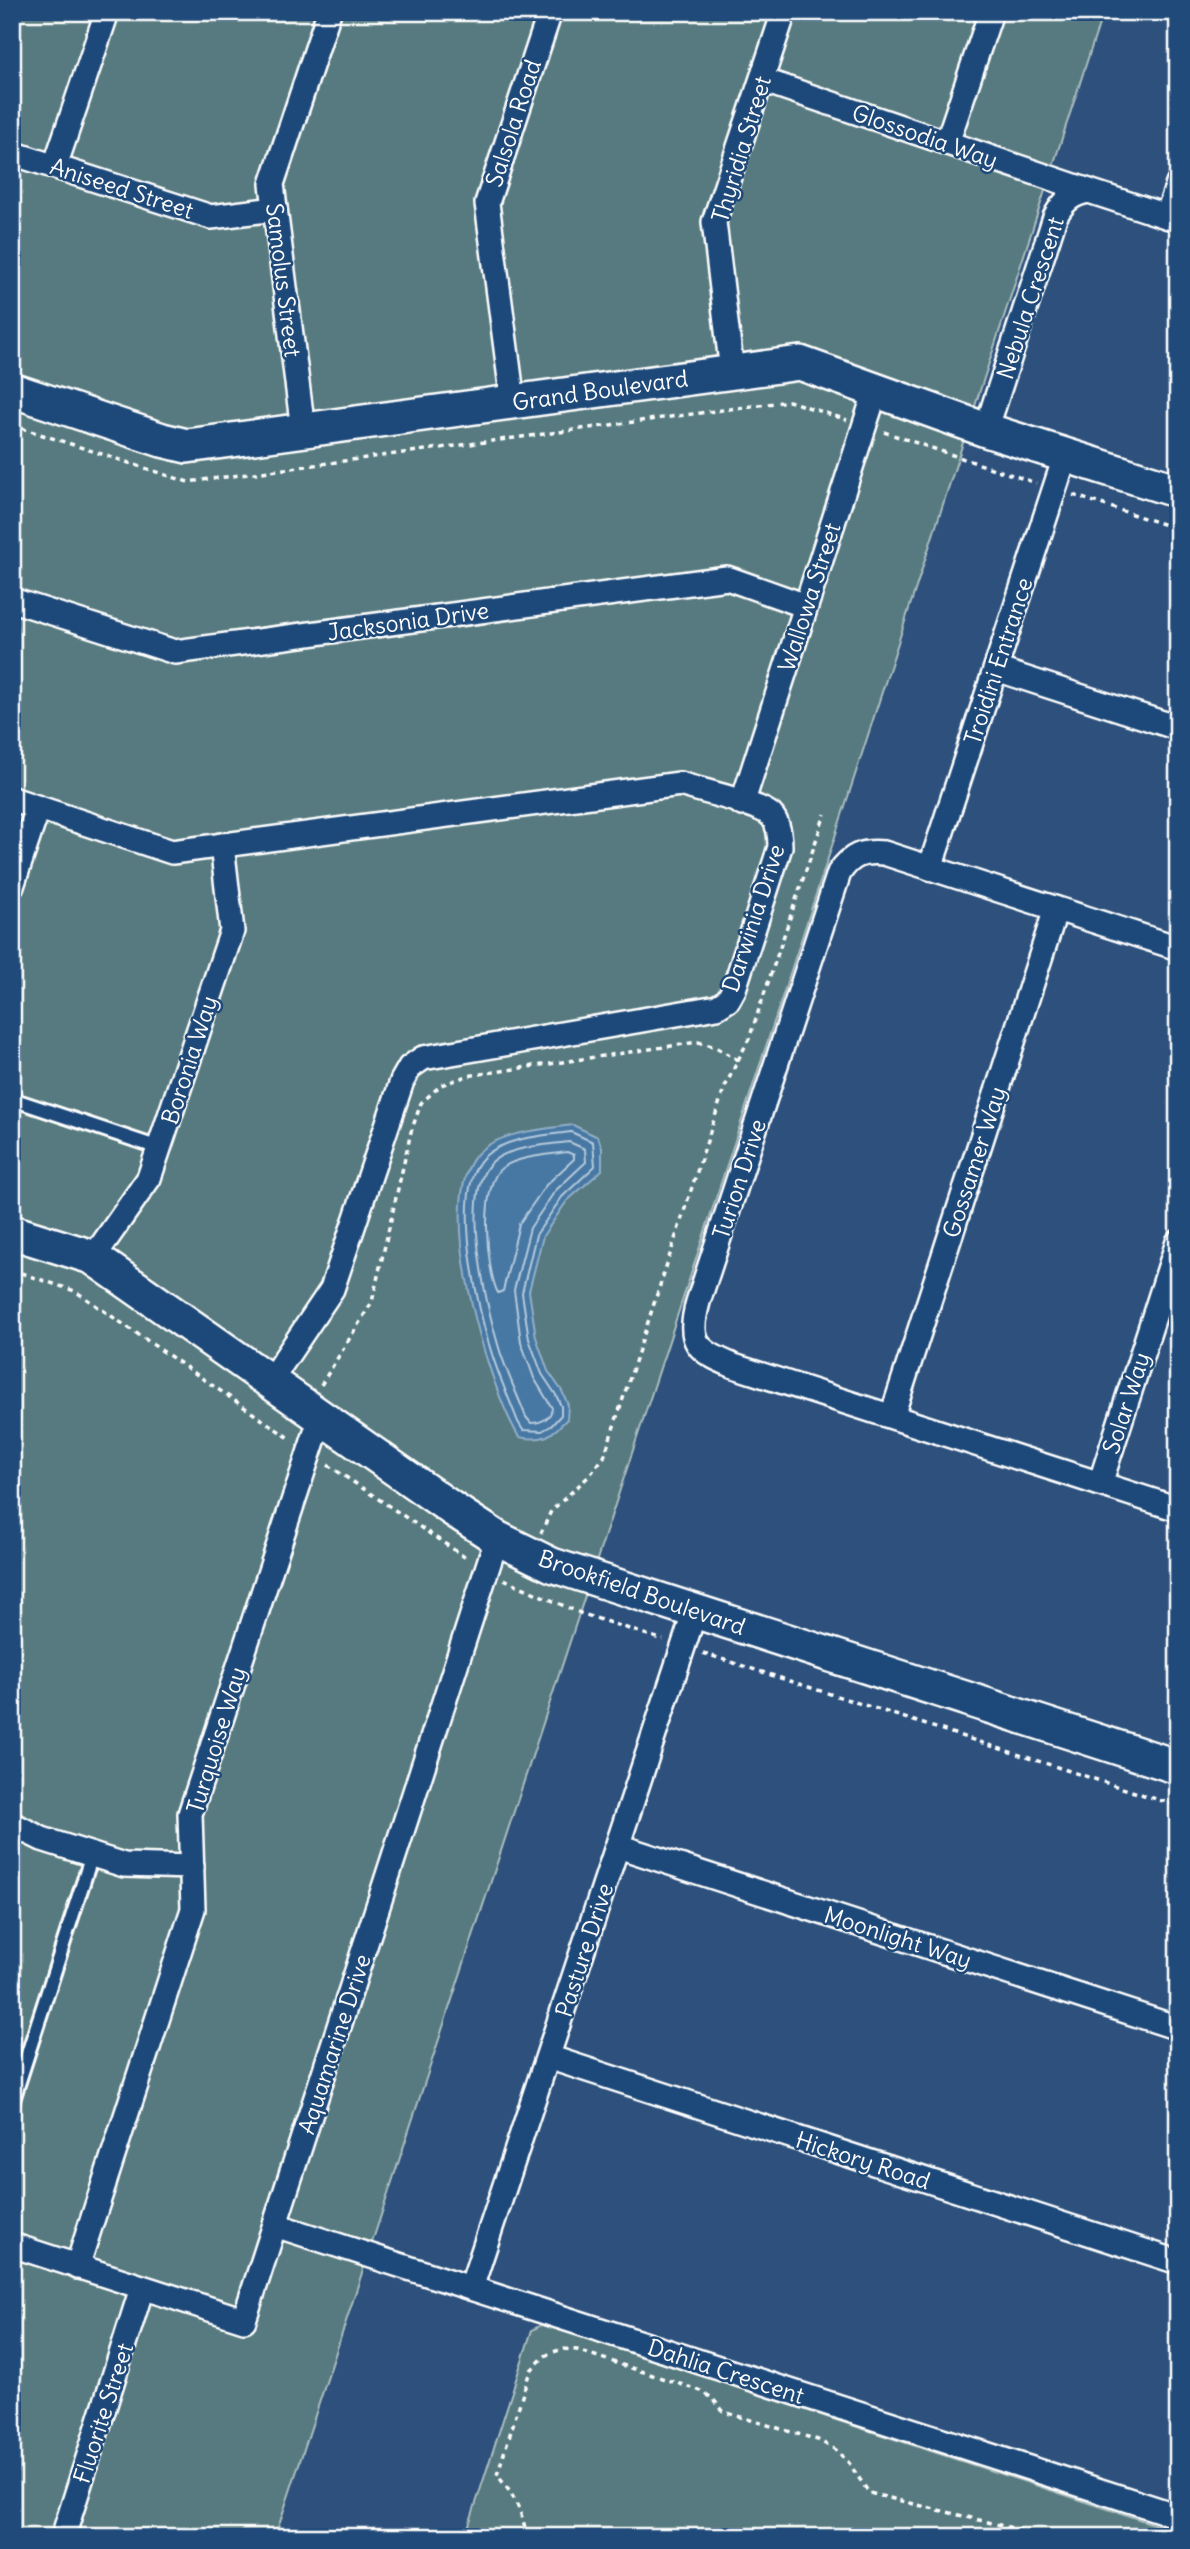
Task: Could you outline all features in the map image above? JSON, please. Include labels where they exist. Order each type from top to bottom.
[{"type":"street","points":[[55,166],[107,12]]},
{"type":"street","name":"Samolus Street","points":[[303,430],[272,184],[329,12]]},
{"type":"street","name":"Salsola Road","points":[[513,402],[487,203],[550,12]]},
{"type":"street","name":"Thyridia Street","points":[[732,372],[714,222],[784,12]]},
{"type":"street","points":[[947,143],[991,12]]},
{"type":"street","name":"Glossodia Way","points":[[762,80],[1089,191]]},
{"type":"street","name":"Aniseed Street","points":[[12,153],[211,217],[275,209]]},
{"type":"street","points":[[1089,191],[1172,218],[1178,184]]},
{"type":"street","name":"Nebula Crescent","points":[[986,430],[1055,217],[1063,203],[1089,191]]},
{"type":"street","name":"Grand Boulevard","points":[[12,390],[187,446],[800,363],[986,430],[1178,491]]},
{"type":"street","name":"Wallowa Street","points":[[742,804],[876,390]]},
{"type":"street","name":"Troidini Entrance","points":[[930,868],[1066,454]]},
{"type":"street","name":"Jacksonia Drive","points":[[12,600],[175,652],[727,578],[806,606]]},
{"type":"street","points":[[996,669],[1178,728]]},
{"type":"street","name":"Darwinia Drive","points":[[12,799],[172,852],[680,784],[771,816],[778,826],[780,847],[734,989],[728,1000],[717,1007],[423,1058],[410,1067],[402,1081],[332,1289],[270,1381]]},
{"type":"street","points":[[12,886],[38,808]]},
{"type":"street","name":"Boronia Way","points":[[93,1258],[149,1178],[232,931],[222,845]]},
{"type":"street","name":"Turion Drive","points":[[1178,948],[884,853],[859,854],[847,861],[839,873],[693,1322],[692,1335],[699,1347],[710,1357],[1178,1509]]},
{"type":"street","name":"Gossamer Way","points":[[892,1416],[1056,909]]},
{"type":"street","name":"Brookfield Boulevard","points":[[12,1232],[93,1258],[451,1508],[498,1538],[552,1565],[1178,1767]]},
{"type":"street","name":"Solar Way","points":[[1100,1484],[1178,1242]]},
{"type":"street","name":"Turquoise Way","points":[[77,2267],[193,1909],[190,1814],[313,1412]]},
{"type":"street","name":"Aquamarine Drive","points":[[12,2245],[244,2319],[498,1538]]},
{"type":"street","name":"Pasture Drive","points":[[471,2288],[695,1611]]},
{"type":"street","points":[[12,1824],[42,1839],[124,1865],[192,1867]]},
{"type":"street","name":"Moonlight Way","points":[[618,1846],[1178,2028]]},
{"type":"street","name":"Hickory Road","points":[[548,2057],[1178,2262]]},
{"type":"street","name":"Dahlia Crescent","points":[[275,2225],[1178,2516]]},
{"type":"street","name":"Fluorite Street","points":[[63,2537],[142,2288]]},
{"type":"lane","points":[[12,1099],[159,1148]]},
{"type":"lane","points":[[12,2103],[92,1855]]},
{"type":"path","points":[[12,425],[188,482],[789,401],[1178,529]]},
{"type":"path","points":[[515,1584],[532,1555],[551,1511],[588,1477],[604,1457],[724,1089],[750,1039],[825,814]]},
{"type":"path","points":[[286,1436],[313,1412],[372,1302],[411,1132],[421,1103],[440,1085],[467,1076],[698,1042],[716,1047],[738,1060]]},
{"type":"path","points":[[580,1613],[1178,1806]]},
{"type":"path","points":[[527,2537],[522,2511],[512,2491],[497,2475],[530,2371],[545,2356],[563,2350],[577,2350],[701,2390],[724,2412],[818,2440],[836,2449],[849,2463],[864,2488],[875,2496],[1049,2537]]},
{"type":"green space","points":[[12,12],[1103,12],[831,849],[275,2537],[12,2537]]},
{"type":"green space","points":[[543,2324],[1178,2532],[1178,2537],[465,2537],[532,2330]]},
{"type":"water","points":[[573,1125],[598,1137],[602,1148],[602,1170],[567,1201],[543,1236],[529,1291],[536,1337],[548,1371],[568,1405],[567,1419],[556,1430],[541,1438],[519,1437],[493,1378],[470,1295],[463,1252],[461,1212],[465,1178],[477,1154],[496,1141],[535,1130]]}]
